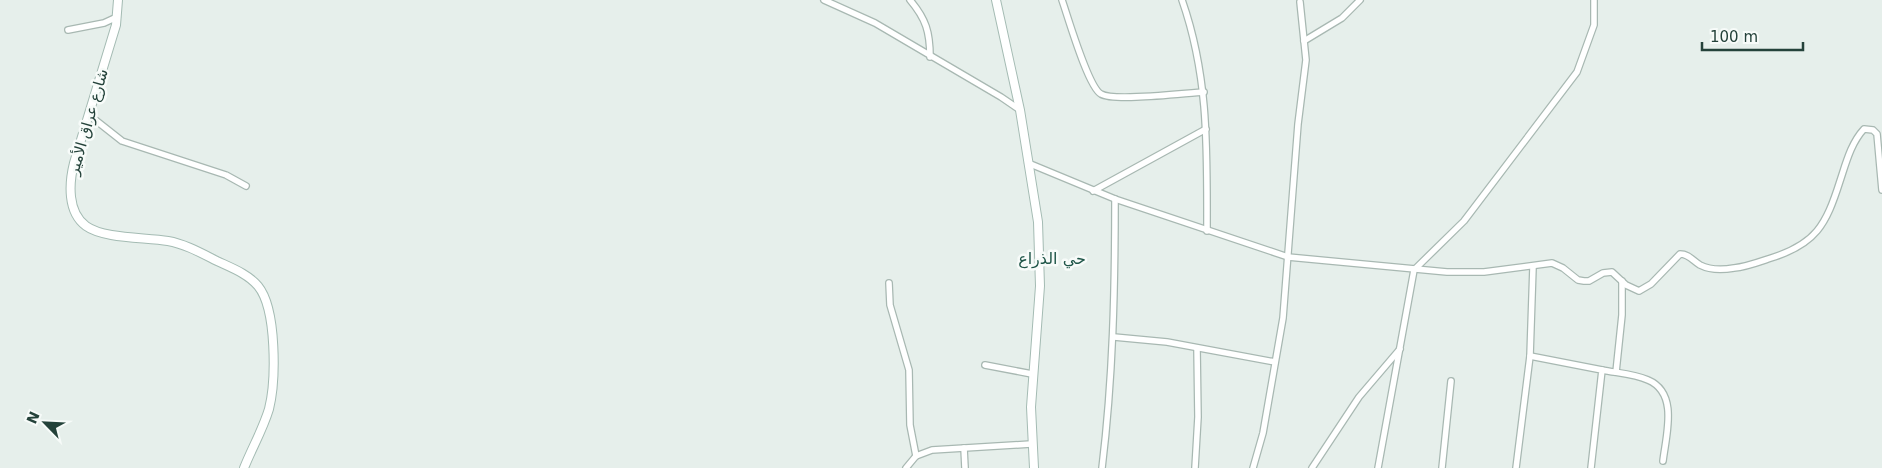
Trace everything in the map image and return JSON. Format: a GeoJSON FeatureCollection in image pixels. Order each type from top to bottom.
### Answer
{"type":"FeatureCollection","features":[{"type":"Feature","properties":{"kind":"main road","name":"شارع عراق الأمير"},"geometry":{"type":"LineString","coordinates":[[118,0],[118,17],[74,163],[71,200],[81,221],[86,226],[102,233],[169,241],[187,247],[244,274],[263,293],[270,320],[272,387],[269,408],[244,468]]}},
{"type":"Feature","properties":{"kind":"main road"},"geometry":{"type":"LineString","coordinates":[[996,0],[1020,110],[1035,197],[1040,254],[1040,286],[1032,374],[1031,444],[1034,468]]}},
{"type":"Feature","properties":{"kind":"street"},"geometry":{"type":"LineString","coordinates":[[824,0],[867,19],[1020,110]]}},
{"type":"Feature","properties":{"kind":"street"},"geometry":{"type":"LineString","coordinates":[[910,0],[930,34],[930,57]]}},
{"type":"Feature","properties":{"kind":"street"},"geometry":{"type":"LineString","coordinates":[[1062,0],[1090,78],[1100,94],[1106,96],[1139,96],[1204,92]]}},
{"type":"Feature","properties":{"kind":"street"},"geometry":{"type":"LineString","coordinates":[[1182,0],[1192,29],[1204,92],[1207,231]]}},
{"type":"Feature","properties":{"kind":"street"},"geometry":{"type":"LineString","coordinates":[[1304,41],[1342,18],[1360,0]]}},
{"type":"Feature","properties":{"kind":"street"},"geometry":{"type":"LineString","coordinates":[[1378,468],[1414,270],[1454,232],[1469,214],[1577,72],[1594,25],[1594,0]]}},
{"type":"Feature","properties":{"kind":"street"},"geometry":{"type":"LineString","coordinates":[[1253,468],[1263,433],[1283,318],[1298,124],[1306,60],[1300,2]]}},
{"type":"Feature","properties":{"kind":"street"},"geometry":{"type":"LineString","coordinates":[[68,30],[104,23],[118,17]]}},
{"type":"Feature","properties":{"kind":"street"},"geometry":{"type":"LineString","coordinates":[[89,115],[122,141],[226,175],[246,186]]}},
{"type":"Feature","properties":{"kind":"street"},"geometry":{"type":"LineString","coordinates":[[1028,163],[1115,199],[1288,257],[1414,270],[1484,272],[1533,267],[1542,263],[1556,264],[1573,278],[1584,281],[1589,281],[1603,273],[1612,272],[1634,290],[1644,289],[1680,254],[1689,256],[1709,268],[1720,269],[1760,262],[1790,253],[1804,245],[1824,223],[1832,208],[1846,164],[1859,134],[1864,129],[1869,128],[1876,134],[1882,190]]}},
{"type":"Feature","properties":{"kind":"street"},"geometry":{"type":"LineString","coordinates":[[1093,191],[1206,130]]}},
{"type":"Feature","properties":{"kind":"street"},"geometry":{"type":"LineString","coordinates":[[1102,468],[1111,392],[1114,336],[1115,199]]}},
{"type":"Feature","properties":{"kind":"street"},"geometry":{"type":"LineString","coordinates":[[1516,468],[1530,356],[1533,267]]}},
{"type":"Feature","properties":{"kind":"street"},"geometry":{"type":"LineString","coordinates":[[1616,372],[1621,328],[1622,281]]}},
{"type":"Feature","properties":{"kind":"street"},"geometry":{"type":"LineString","coordinates":[[889,283],[890,305],[909,370],[910,425],[916,456]]}},
{"type":"Feature","properties":{"kind":"street"},"geometry":{"type":"LineString","coordinates":[[1114,336],[1167,342],[1275,362]]}},
{"type":"Feature","properties":{"kind":"street"},"geometry":{"type":"LineString","coordinates":[[1194,468],[1198,417],[1197,348]]}},
{"type":"Feature","properties":{"kind":"street"},"geometry":{"type":"LineString","coordinates":[[1312,468],[1359,397],[1400,349]]}},
{"type":"Feature","properties":{"kind":"street"},"geometry":{"type":"LineString","coordinates":[[1530,356],[1647,379],[1663,391],[1669,411],[1663,460]]}},
{"type":"Feature","properties":{"kind":"street"},"geometry":{"type":"LineString","coordinates":[[985,365],[1032,374]]}},
{"type":"Feature","properties":{"kind":"street"},"geometry":{"type":"LineString","coordinates":[[1591,468],[1602,370]]}},
{"type":"Feature","properties":{"kind":"street"},"geometry":{"type":"LineString","coordinates":[[1442,468],[1451,380]]}},
{"type":"Feature","properties":{"kind":"street"},"geometry":{"type":"LineString","coordinates":[[906,468],[916,456],[932,450],[1031,444]]}},
{"type":"Feature","properties":{"kind":"street"},"geometry":{"type":"LineString","coordinates":[[964,448],[965,468]]}},
{"type":"Feature","properties":{"kind":"district","name":"حي الذراع"},"geometry":{"type":"Point","coordinates":[1052,258]}}]}
